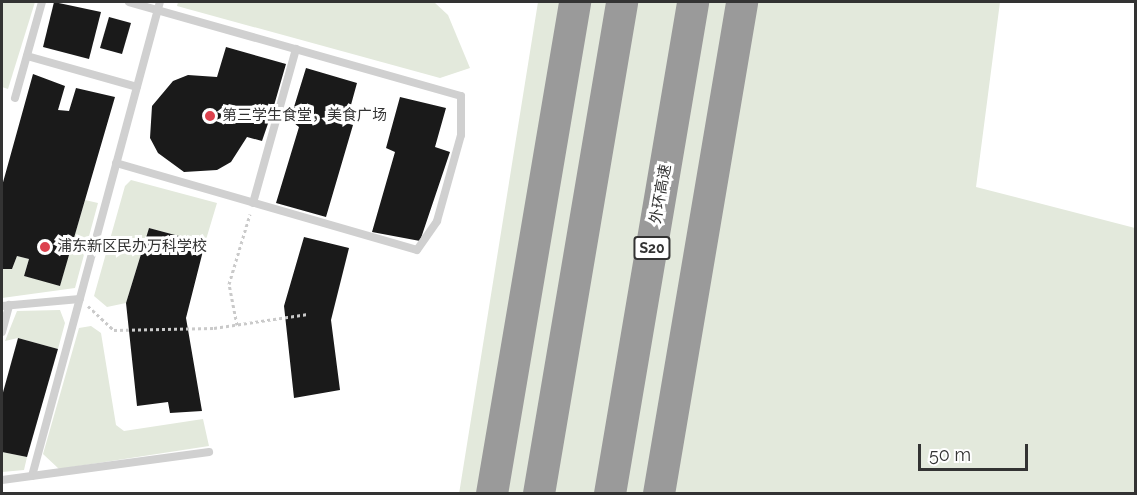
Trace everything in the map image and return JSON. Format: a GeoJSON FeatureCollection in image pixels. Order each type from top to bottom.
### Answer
{"type":"FeatureCollection","features":[{"type":"Feature","properties":{"kind":"highway"},"geometry":{"type":"LineString","coordinates":[[492,494],[575,2]]}},
{"type":"Feature","properties":{"kind":"highway"},"geometry":{"type":"LineString","coordinates":[[539,494],[622,2]]}},
{"type":"Feature","properties":{"kind":"highway","name":"外环高速"},"geometry":{"type":"LineString","coordinates":[[610,494],[693,2]]}},
{"type":"Feature","properties":{"kind":"highway"},"geometry":{"type":"LineString","coordinates":[[659,494],[742,2]]}},
{"type":"Feature","properties":{"kind":"lane"},"geometry":{"type":"LineString","coordinates":[[15,98],[42,2]]}},
{"type":"Feature","properties":{"kind":"lane"},"geometry":{"type":"LineString","coordinates":[[116,163],[417,250],[437,222],[453,172],[461,135],[461,96],[296,49],[159,6],[129,2]]}},
{"type":"Feature","properties":{"kind":"lane"},"geometry":{"type":"LineString","coordinates":[[32,476],[159,6]]}},
{"type":"Feature","properties":{"kind":"lane"},"geometry":{"type":"LineString","coordinates":[[254,203],[296,49]]}},
{"type":"Feature","properties":{"kind":"lane"},"geometry":{"type":"LineString","coordinates":[[27,57],[137,87]]}},
{"type":"Feature","properties":{"kind":"lane"},"geometry":{"type":"LineString","coordinates":[[2,332],[5,305],[80,299]]}},
{"type":"Feature","properties":{"kind":"lane"},"geometry":{"type":"LineString","coordinates":[[2,480],[209,452]]}},
{"type":"Feature","properties":{"kind":"path"},"geometry":{"type":"LineString","coordinates":[[237,325],[229,284],[254,203]]}},
{"type":"Feature","properties":{"kind":"path"},"geometry":{"type":"LineString","coordinates":[[80,299],[114,330],[237,325],[308,314]]}},
{"type":"Feature","properties":{"kind":"shaded area"},"geometry":{"type":"Polygon","coordinates":[[[2,2],[35,2],[8,89],[2,87],[2,2]]]}},
{"type":"Feature","properties":{"kind":"shaded area"},"geometry":{"type":"Polygon","coordinates":[[[178,2],[434,2],[448,15],[470,68],[440,78],[177,6],[178,2]]]}},
{"type":"Feature","properties":{"kind":"shaded area"},"geometry":{"type":"Polygon","coordinates":[[[538,2],[1000,2],[976,187],[1135,228],[1135,493],[459,494],[538,2]]]}},
{"type":"Feature","properties":{"kind":"shaded area"},"geometry":{"type":"Polygon","coordinates":[[[131,180],[217,203],[205,243],[149,228],[126,303],[107,307],[94,296],[125,186],[131,180]]]}},
{"type":"Feature","properties":{"kind":"shaded area"},"geometry":{"type":"Polygon","coordinates":[[[85,200],[98,203],[75,288],[2,298],[2,269],[12,269],[17,256],[29,259],[24,276],[60,285],[85,200]]]}},
{"type":"Feature","properties":{"kind":"shaded area"},"geometry":{"type":"Polygon","coordinates":[[[60,310],[65,323],[58,349],[18,338],[5,341],[17,311],[60,310]]]}},
{"type":"Feature","properties":{"kind":"shaded area"},"geometry":{"type":"Polygon","coordinates":[[[91,326],[101,333],[116,425],[124,431],[203,419],[209,446],[59,469],[43,454],[79,328],[91,326]]]}},
{"type":"Feature","properties":{"kind":"shaded area"},"geometry":{"type":"Polygon","coordinates":[[[2,452],[27,457],[24,470],[2,472],[2,452]]]}},
{"type":"Feature","properties":{"kind":"building"},"geometry":{"type":"Polygon","coordinates":[[[54,2],[101,12],[89,59],[43,47],[54,2]]]}},
{"type":"Feature","properties":{"kind":"building"},"geometry":{"type":"Polygon","coordinates":[[[109,17],[131,23],[122,54],[100,48],[109,17]]]}},
{"type":"Feature","properties":{"kind":"building","name":"第三学生食堂，美食广场"},"geometry":{"type":"Polygon","coordinates":[[[226,47],[286,64],[273,109],[262,141],[247,137],[231,162],[217,170],[184,172],[158,153],[150,138],[152,106],[173,81],[188,75],[217,77],[226,47]]]}},
{"type":"Feature","properties":{"kind":"building"},"geometry":{"type":"Polygon","coordinates":[[[306,68],[357,83],[346,123],[353,125],[326,217],[276,203],[299,127],[290,120],[306,68]]]}},
{"type":"Feature","properties":{"kind":"building"},"geometry":{"type":"Polygon","coordinates":[[[33,74],[65,86],[58,110],[69,111],[76,88],[115,97],[60,286],[24,276],[29,259],[17,256],[12,269],[2,269],[2,186],[33,74]]]}},
{"type":"Feature","properties":{"kind":"building"},"geometry":{"type":"Polygon","coordinates":[[[400,97],[446,108],[435,147],[450,152],[420,241],[372,232],[395,152],[386,148],[400,97]]]}},
{"type":"Feature","properties":{"kind":"building"},"geometry":{"type":"Polygon","coordinates":[[[149,228],[205,243],[186,318],[202,411],[170,413],[168,402],[137,406],[126,303],[149,228]]]}},
{"type":"Feature","properties":{"kind":"building"},"geometry":{"type":"Polygon","coordinates":[[[304,237],[349,248],[331,320],[340,390],[294,398],[284,306],[304,237]]]}},
{"type":"Feature","properties":{"kind":"building"},"geometry":{"type":"Polygon","coordinates":[[[18,338],[58,349],[27,457],[2,452],[2,396],[18,338]]]}},
{"type":"Feature","properties":{"kind":"place","name":"第三学生食堂，美食广场"},"geometry":{"type":"Point","coordinates":[210,116]}},
{"type":"Feature","properties":{"kind":"place","name":"浦东新区民办万科学校"},"geometry":{"type":"Point","coordinates":[45,247]}}]}
